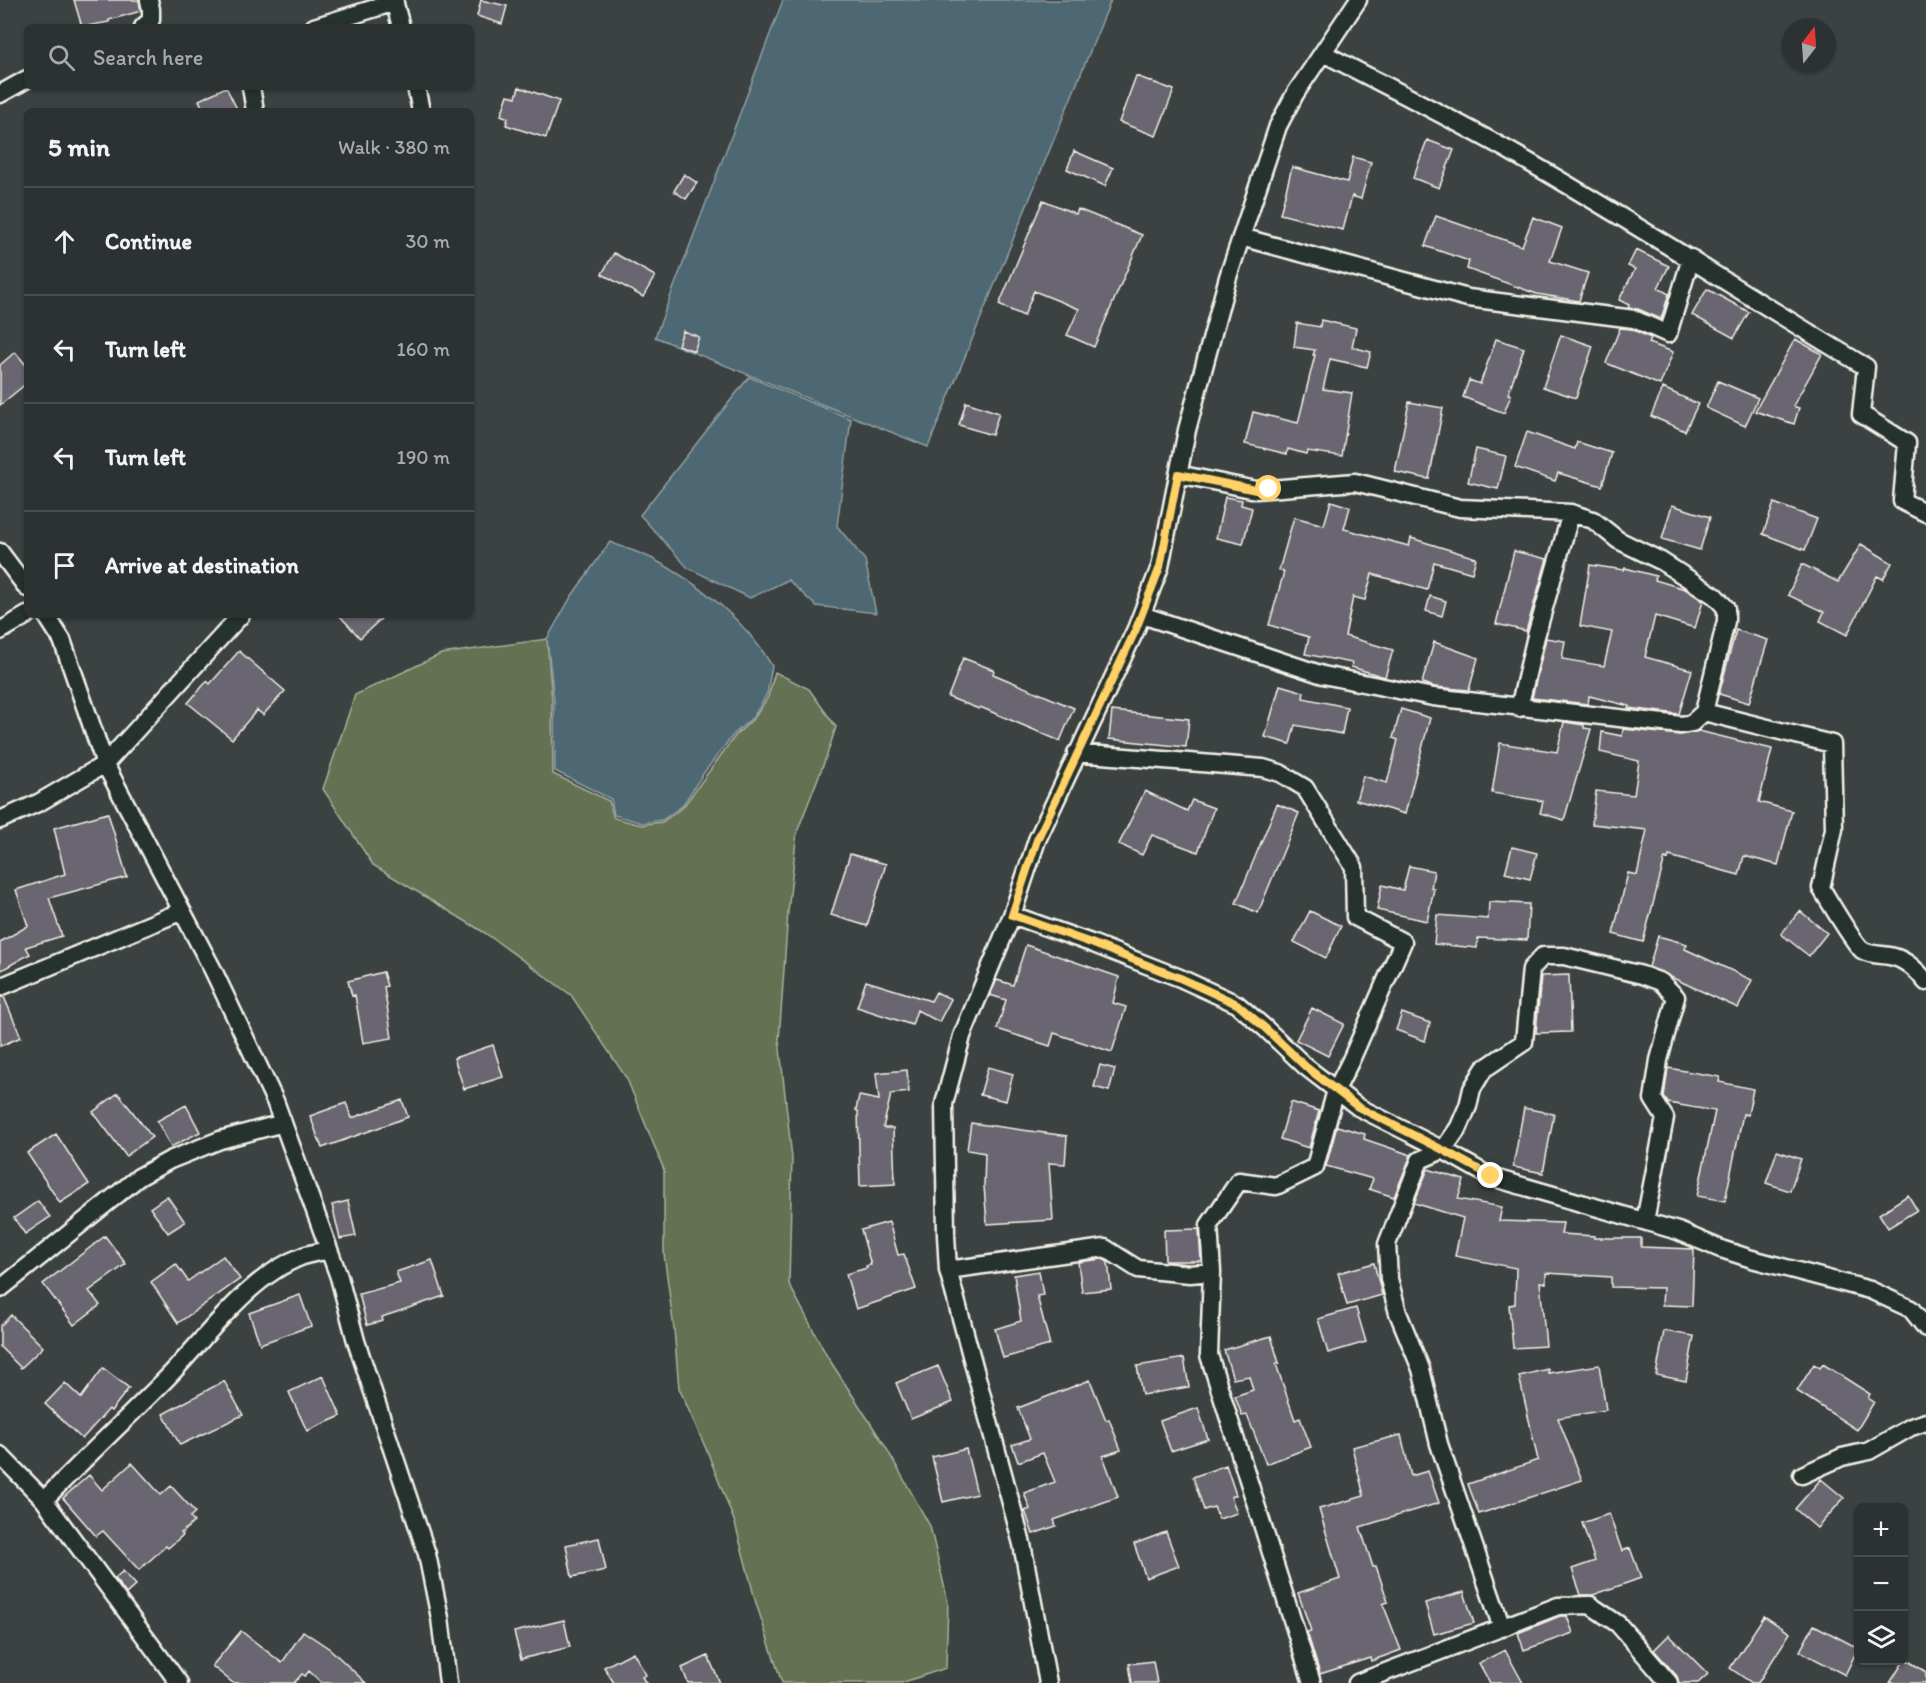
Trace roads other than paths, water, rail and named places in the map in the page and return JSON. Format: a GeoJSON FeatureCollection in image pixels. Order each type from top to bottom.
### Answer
{"type":"FeatureCollection","features":[{"type":"Feature","properties":{"kind":"street"},"geometry":{"type":"LineString","coordinates":[[146,24],[151,20],[149,0]]}},
{"type":"Feature","properties":{"kind":"street"},"geometry":{"type":"LineString","coordinates":[[1048,1683],[1022,1544],[948,1270],[944,1104],[962,1036],[1012,915],[1037,840],[1142,615],[1160,567],[1187,430],[1228,277],[1278,126],[1295,94],[1358,0]]}},
{"type":"Feature","properties":{"kind":"street"},"geometry":{"type":"LineString","coordinates":[[323,24],[394,1],[400,24]]}},
{"type":"Feature","properties":{"kind":"street"},"geometry":{"type":"LineString","coordinates":[[1323,53],[1518,156],[1691,258],[1866,367],[1862,414],[1907,443],[1902,501],[1926,513]]}},
{"type":"Feature","properties":{"kind":"street"},"geometry":{"type":"LineString","coordinates":[[0,94],[24,81]]}},
{"type":"Feature","properties":{"kind":"street"},"geometry":{"type":"LineString","coordinates":[[252,90],[254,108]]}},
{"type":"Feature","properties":{"kind":"street"},"geometry":{"type":"LineString","coordinates":[[417,90],[420,108]]}},
{"type":"Feature","properties":{"kind":"street"},"geometry":{"type":"LineString","coordinates":[[1241,237],[1468,298],[1634,319],[1668,334],[1691,258]]}},
{"type":"Feature","properties":{"kind":"street"},"geometry":{"type":"LineString","coordinates":[[1142,615],[1323,675],[1433,698],[1681,725],[1692,723],[1704,712],[1726,621],[1726,608],[1715,596],[1661,561],[1618,540],[1593,520],[1571,513],[1460,508],[1355,482],[1256,490],[1178,474]]}},
{"type":"Feature","properties":{"kind":"street"},"geometry":{"type":"LineString","coordinates":[[1518,708],[1571,513]]}},
{"type":"Feature","properties":{"kind":"street"},"geometry":{"type":"LineString","coordinates":[[0,552],[24,584]]}},
{"type":"Feature","properties":{"kind":"street"},"geometry":{"type":"LineString","coordinates":[[0,631],[24,617]]}},
{"type":"Feature","properties":{"kind":"street"},"geometry":{"type":"LineString","coordinates":[[48,618],[62,640],[105,764],[218,980],[275,1101],[329,1250],[356,1341],[427,1554],[441,1628],[448,1683]]}},
{"type":"Feature","properties":{"kind":"street"},"geometry":{"type":"LineString","coordinates":[[0,820],[40,802],[105,764],[237,618]]}},
{"type":"Feature","properties":{"kind":"street"},"geometry":{"type":"LineString","coordinates":[[1704,712],[1832,744],[1834,829],[1821,888],[1862,949],[1875,954],[1893,956],[1903,961],[1926,982]]}},
{"type":"Feature","properties":{"kind":"street"},"geometry":{"type":"LineString","coordinates":[[1076,753],[1263,768],[1280,773],[1305,789],[1354,867],[1355,917],[1403,942],[1336,1090],[1315,1167],[1276,1186],[1239,1181],[1209,1225],[1212,1272],[1209,1355],[1312,1683]]}},
{"type":"Feature","properties":{"kind":"street"},"geometry":{"type":"LineString","coordinates":[[0,987],[182,911]]}},
{"type":"Feature","properties":{"kind":"street"},"geometry":{"type":"LineString","coordinates":[[1012,915],[1180,978],[1237,1004],[1306,1067],[1358,1107],[1491,1176],[1678,1231],[1752,1259],[1870,1290],[1911,1309],[1926,1328]]}},
{"type":"Feature","properties":{"kind":"street"},"geometry":{"type":"LineString","coordinates":[[1502,1628],[1439,1444],[1421,1369],[1398,1313],[1389,1279],[1386,1244],[1420,1160],[1443,1150],[1459,1127],[1472,1089],[1484,1069],[1524,1042],[1531,969],[1543,956],[1564,957],[1661,981],[1676,997],[1659,1060],[1653,1099],[1665,1118],[1645,1221]]}},
{"type":"Feature","properties":{"kind":"street"},"geometry":{"type":"LineString","coordinates":[[0,1289],[139,1177],[170,1160],[220,1140],[283,1123]]}},
{"type":"Feature","properties":{"kind":"street"},"geometry":{"type":"LineString","coordinates":[[948,1270],[1105,1248],[1138,1269],[1190,1274],[1212,1272]]}},
{"type":"Feature","properties":{"kind":"street"},"geometry":{"type":"LineString","coordinates":[[44,1500],[161,1384],[248,1292],[281,1267],[302,1257],[329,1250]]}},
{"type":"Feature","properties":{"kind":"street"},"geometry":{"type":"LineString","coordinates":[[1802,1475],[1842,1457],[1869,1450],[1911,1427],[1926,1422]]}},
{"type":"Feature","properties":{"kind":"street"},"geometry":{"type":"LineString","coordinates":[[0,1455],[44,1500],[179,1683]]}},
{"type":"Feature","properties":{"kind":"street"},"geometry":{"type":"LineString","coordinates":[[1357,1683],[1558,1605],[1590,1605],[1618,1624],[1670,1683]]}},
{"type":"Feature","properties":{"kind":"street"},"geometry":{"type":"LineString","coordinates":[[1397,1669],[1407,1683]]}},
{"type":"Feature","properties":{"kind":"water"},"geometry":{"type":"Polygon","coordinates":[[[783,0],[1111,0],[928,447],[655,337],[783,0]]]}},
{"type":"Feature","properties":{"kind":"water"},"geometry":{"type":"Polygon","coordinates":[[[749,377],[851,419],[837,526],[865,560],[876,613],[816,606],[788,580],[750,598],[688,568],[640,515],[749,377]]]}},
{"type":"Feature","properties":{"kind":"water"},"geometry":{"type":"Polygon","coordinates":[[[610,542],[653,559],[704,592],[749,634],[772,666],[767,694],[754,716],[733,735],[682,806],[662,820],[642,823],[614,815],[611,799],[555,771],[554,700],[547,639],[571,597],[610,542]]]}}]}
